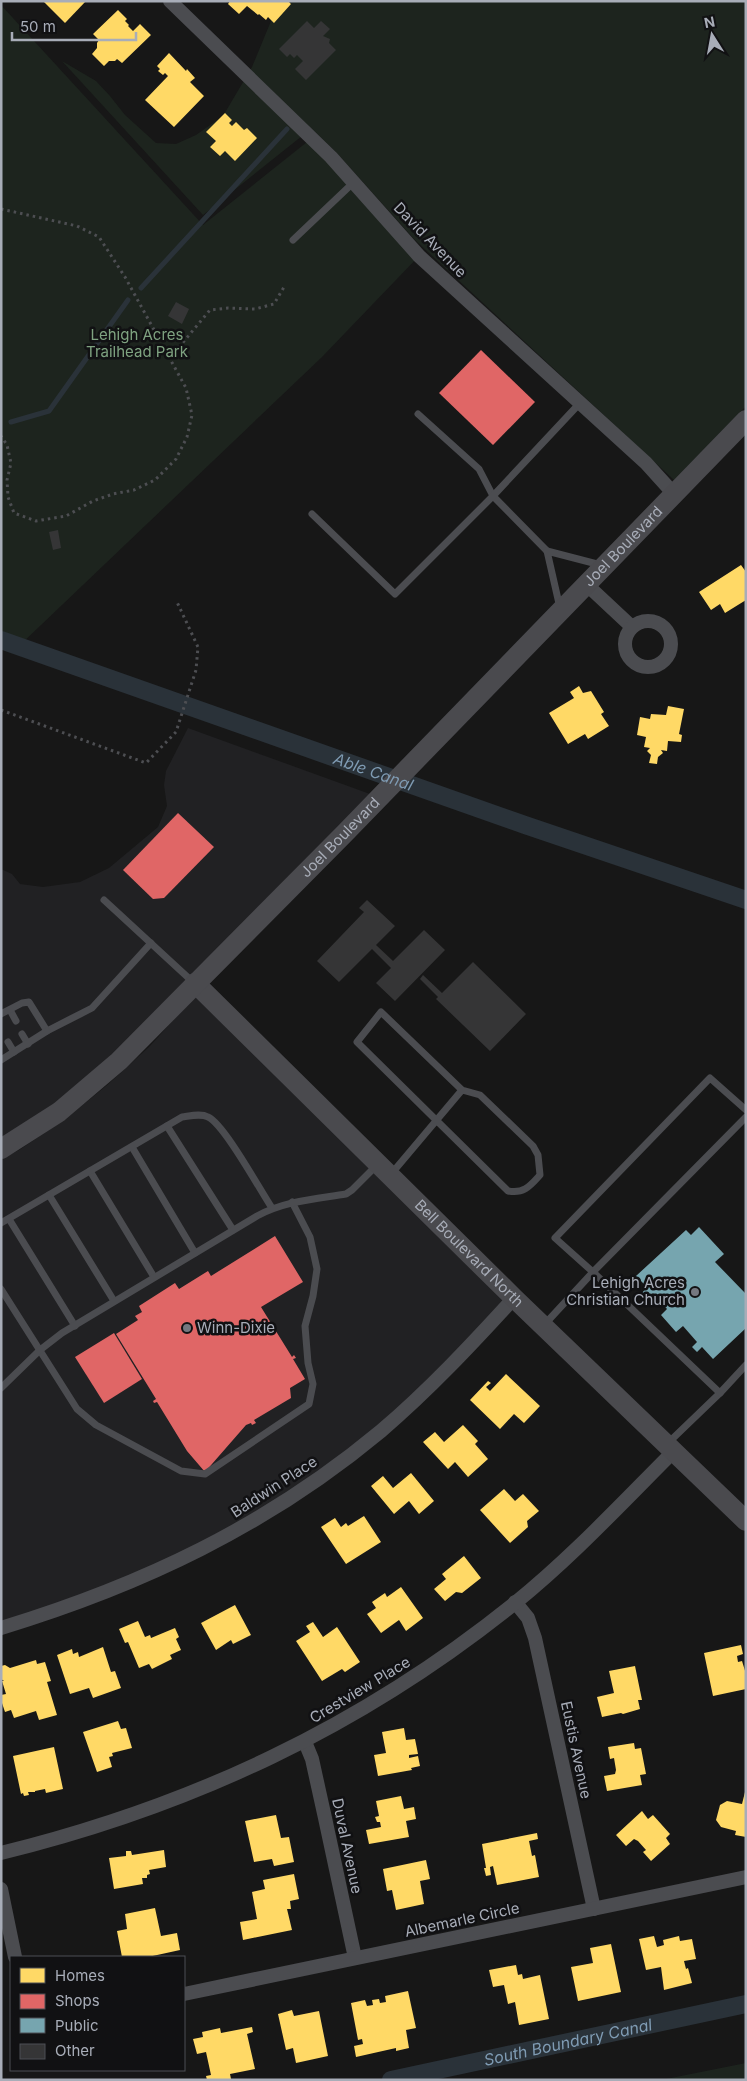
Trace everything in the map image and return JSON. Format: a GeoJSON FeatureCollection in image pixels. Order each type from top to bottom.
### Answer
{"type":"FeatureCollection","features":[{"type":"Feature","properties":{"kind":"main road","name":"Joel Boulevard"},"geometry":{"type":"LineString","coordinates":[[1,1149],[59,1112],[100,1079],[374,804],[746,420]]}},
{"type":"Feature","properties":{"kind":"main road","name":"Bell Boulevard North"},"geometry":{"type":"LineString","coordinates":[[195,983],[514,1298],[746,1521]]}},
{"type":"Feature","properties":{"kind":"street","name":"David Avenue"},"geometry":{"type":"LineString","coordinates":[[170,1],[331,157],[419,256],[646,463],[674,494]]}},
{"type":"Feature","properties":{"kind":"street"},"geometry":{"type":"LineString","coordinates":[[586,584],[632,627]]}},
{"type":"Feature","properties":{"kind":"street","name":"Baldwin Place"},"geometry":{"type":"LineString","coordinates":[[1,1628],[50,1613],[166,1568],[227,1536],[284,1502],[336,1466],[388,1424],[464,1353],[514,1298]]}},
{"type":"Feature","properties":{"kind":"street","name":"Crestview Place"},"geometry":{"type":"LineString","coordinates":[[1,1853],[85,1830],[196,1792],[305,1742],[400,1686],[441,1660],[515,1602],[563,1560],[670,1448]]}},
{"type":"Feature","properties":{"kind":"street","name":"Eustis Avenue"},"geometry":{"type":"LineString","coordinates":[[515,1602],[528,1618],[535,1638],[594,1909]]}},
{"type":"Feature","properties":{"kind":"street","name":"Duval Avenue"},"geometry":{"type":"LineString","coordinates":[[305,1742],[312,1759],[355,1958]]}},
{"type":"Feature","properties":{"kind":"street","name":"Albemarle Circle"},"geometry":{"type":"LineString","coordinates":[[185,1994],[746,1877]]}},
{"type":"Feature","properties":{"kind":"street"},"geometry":{"type":"LineString","coordinates":[[1,1889],[14,1956]]}},
{"type":"Feature","properties":{"kind":"lane"},"geometry":{"type":"LineString","coordinates":[[293,240],[354,182]]}},
{"type":"Feature","properties":{"kind":"lane"},"geometry":{"type":"LineString","coordinates":[[312,514],[395,594],[493,496],[580,403]]}},
{"type":"Feature","properties":{"kind":"lane"},"geometry":{"type":"LineString","coordinates":[[418,414],[479,469],[493,496],[546,551],[561,610]]}},
{"type":"Feature","properties":{"kind":"lane"},"geometry":{"type":"LineString","coordinates":[[546,551],[604,566]]}},
{"type":"Feature","properties":{"kind":"lane"},"geometry":{"type":"LineString","coordinates":[[104,900],[195,983]]}},
{"type":"Feature","properties":{"kind":"lane"},"geometry":{"type":"LineString","coordinates":[[1,1060],[47,1031],[92,1008],[152,943]]}},
{"type":"Feature","properties":{"kind":"lane"},"geometry":{"type":"LineString","coordinates":[[1,1014],[28,1002],[47,1031]]}},
{"type":"Feature","properties":{"kind":"lane"},"geometry":{"type":"LineString","coordinates":[[10,1010],[16,1022]]}},
{"type":"Feature","properties":{"kind":"lane"},"geometry":{"type":"LineString","coordinates":[[381,1012],[462,1090],[480,1095],[533,1146],[538,1155],[540,1175],[529,1188],[518,1193],[508,1191],[357,1042],[381,1012]]}},
{"type":"Feature","properties":{"kind":"lane"},"geometry":{"type":"LineString","coordinates":[[22,1034],[28,1044]]}},
{"type":"Feature","properties":{"kind":"lane"},"geometry":{"type":"LineString","coordinates":[[8,1042],[14,1052]]}},
{"type":"Feature","properties":{"kind":"lane"},"geometry":{"type":"LineString","coordinates":[[720,1393],[594,1272],[555,1238],[710,1078],[746,1110]]}},
{"type":"Feature","properties":{"kind":"lane"},"geometry":{"type":"LineString","coordinates":[[1,1388],[40,1350],[75,1326],[233,1230],[272,1208],[292,1202],[346,1194],[384,1170],[437,1120],[462,1090]]}},
{"type":"Feature","properties":{"kind":"lane"},"geometry":{"type":"LineString","coordinates":[[1,1223],[182,1117],[194,1115],[208,1116],[221,1126],[272,1208]]}},
{"type":"Feature","properties":{"kind":"lane"},"geometry":{"type":"LineString","coordinates":[[543,1326],[746,1117]]}},
{"type":"Feature","properties":{"kind":"lane"},"geometry":{"type":"LineString","coordinates":[[167,1126],[233,1230]]}},
{"type":"Feature","properties":{"kind":"lane"},"geometry":{"type":"LineString","coordinates":[[132,1146],[195,1253]]}},
{"type":"Feature","properties":{"kind":"lane"},"geometry":{"type":"LineString","coordinates":[[90,1171],[154,1277]]}},
{"type":"Feature","properties":{"kind":"lane"},"geometry":{"type":"LineString","coordinates":[[49,1195],[114,1301]]}},
{"type":"Feature","properties":{"kind":"lane"},"geometry":{"type":"LineString","coordinates":[[1,1289],[77,1409],[96,1425],[181,1470],[205,1474],[309,1404],[313,1384],[308,1363],[305,1326],[313,1296],[317,1269],[310,1237],[292,1202]]}},
{"type":"Feature","properties":{"kind":"lane"},"geometry":{"type":"LineString","coordinates":[[9,1219],[75,1326]]}},
{"type":"Feature","properties":{"kind":"lane"},"geometry":{"type":"LineString","coordinates":[[670,1448],[746,1365]]}},
{"type":"Feature","properties":{"kind":"path"},"geometry":{"type":"LineString","coordinates":[[1,209],[78,226],[99,237],[125,277],[186,388],[192,416],[187,438],[176,459],[155,480],[134,490],[113,494],[93,501],[66,516],[36,520],[14,513],[8,498],[7,480],[11,463],[7,444],[1,436]]}},
{"type":"Feature","properties":{"kind":"path"},"geometry":{"type":"LineString","coordinates":[[168,355],[180,346],[210,310],[228,308],[255,309],[274,304],[284,287]]}},
{"type":"Feature","properties":{"kind":"path"},"geometry":{"type":"LineString","coordinates":[[1,710],[146,763],[176,732],[196,670],[198,648],[177,602]]}},
{"type":"Feature","properties":{"kind":"shaded area"},"geometry":{"type":"Polygon","coordinates":[[[188,728],[370,794],[113,1054],[54,1104],[1,1138],[1,869],[12,874],[20,884],[43,887],[80,882],[109,868],[158,827],[167,806],[164,785],[166,771],[188,728]]]}},
{"type":"Feature","properties":{"kind":"shaded area"},"geometry":{"type":"Polygon","coordinates":[[[195,996],[513,1308],[348,1463],[263,1522],[175,1569],[1,1632],[1,1159],[19,1150],[64,1120],[106,1086],[150,1046],[195,996]]]}},
{"type":"Feature","properties":{"kind":"green space"},"geometry":{"type":"Polygon","coordinates":[[[283,1],[746,1],[746,406],[674,480],[414,239],[336,152],[314,131],[307,132],[203,215],[62,61],[96,81],[125,115],[156,143],[176,144],[196,135],[223,116],[252,67],[271,21],[283,1]]]}},
{"type":"Feature","properties":{"kind":"green space","name":"Lehigh Acres Trailhead Park"},"geometry":{"type":"Polygon","coordinates":[[[1,5],[203,225],[312,138],[419,256],[322,357],[19,646],[1,640],[1,5]]]}},
{"type":"Feature","properties":{"kind":"green space"},"geometry":{"type":"Polygon","coordinates":[[[746,2063],[746,2080],[661,2080],[746,2063]]]}},
{"type":"Feature","properties":{"kind":"building: Homes"},"geometry":{"type":"Polygon","coordinates":[[[43,1],[86,1],[65,23],[43,1]]]}},
{"type":"Feature","properties":{"kind":"building: Homes"},"geometry":{"type":"Polygon","coordinates":[[[230,1],[288,1],[291,4],[274,23],[268,17],[266,20],[247,6],[239,14],[228,4],[230,1]]]}},
{"type":"Feature","properties":{"kind":"building: Homes"},"geometry":{"type":"Polygon","coordinates":[[[118,10],[127,19],[125,21],[133,31],[140,24],[151,35],[122,63],[117,59],[109,61],[104,66],[92,54],[97,48],[99,40],[93,34],[118,10]]]}},
{"type":"Feature","properties":{"kind":"building: Homes"},"geometry":{"type":"Polygon","coordinates":[[[169,53],[195,78],[190,82],[204,96],[174,127],[145,100],[168,76],[158,71],[160,69],[157,66],[169,53]]]}},
{"type":"Feature","properties":{"kind":"building: Homes"},"geometry":{"type":"Polygon","coordinates":[[[225,113],[232,120],[229,123],[232,126],[236,122],[244,130],[247,128],[257,138],[235,161],[225,151],[220,156],[210,147],[216,141],[206,132],[225,113]]]}},
{"type":"Feature","properties":{"kind":"building: Homes"},"geometry":{"type":"Polygon","coordinates":[[[741,565],[746,572],[746,600],[725,613],[720,604],[711,610],[699,592],[741,565]]]}},
{"type":"Feature","properties":{"kind":"building: Homes"},"geometry":{"type":"Polygon","coordinates":[[[579,686],[583,693],[591,691],[604,712],[601,714],[609,726],[588,739],[585,734],[568,744],[549,713],[574,698],[570,692],[579,686]]]}},
{"type":"Feature","properties":{"kind":"building: Homes"},"geometry":{"type":"Polygon","coordinates":[[[668,706],[684,709],[679,734],[682,735],[681,742],[668,741],[667,751],[661,750],[663,753],[658,757],[657,764],[649,763],[651,755],[647,751],[650,748],[644,747],[646,737],[637,735],[640,717],[650,719],[651,714],[666,715],[668,706]]]}},
{"type":"Feature","properties":{"kind":"building: Homes"},"geometry":{"type":"Polygon","coordinates":[[[506,1374],[540,1406],[524,1423],[514,1414],[500,1429],[470,1400],[488,1381],[491,1383],[486,1387],[490,1391],[506,1374]]]}},
{"type":"Feature","properties":{"kind":"building: Homes"},"geometry":{"type":"Polygon","coordinates":[[[463,1425],[478,1441],[475,1444],[488,1459],[468,1477],[455,1462],[448,1469],[423,1442],[435,1432],[444,1442],[463,1425]]]}},
{"type":"Feature","properties":{"kind":"building: Homes"},"geometry":{"type":"Polygon","coordinates":[[[411,1473],[434,1501],[419,1514],[409,1501],[394,1514],[371,1486],[383,1476],[393,1488],[411,1473]]]}},
{"type":"Feature","properties":{"kind":"building: Homes"},"geometry":{"type":"Polygon","coordinates":[[[504,1489],[515,1501],[523,1494],[539,1511],[527,1521],[528,1527],[510,1543],[480,1510],[504,1489]]]}},
{"type":"Feature","properties":{"kind":"building: Homes"},"geometry":{"type":"Polygon","coordinates":[[[364,1516],[381,1542],[346,1564],[321,1527],[335,1518],[341,1527],[346,1523],[348,1526],[364,1516]]]}},
{"type":"Feature","properties":{"kind":"building: Homes"},"geometry":{"type":"Polygon","coordinates":[[[464,1556],[481,1578],[462,1593],[456,1592],[445,1601],[434,1589],[446,1579],[442,1574],[464,1556]]]}},
{"type":"Feature","properties":{"kind":"building: Homes"},"geometry":{"type":"Polygon","coordinates":[[[401,1587],[423,1618],[406,1631],[399,1620],[381,1633],[367,1614],[376,1608],[372,1602],[385,1593],[387,1597],[401,1587]]]}},
{"type":"Feature","properties":{"kind":"building: Homes"},"geometry":{"type":"Polygon","coordinates":[[[235,1605],[251,1635],[233,1644],[231,1640],[216,1650],[201,1623],[235,1605]]]}},
{"type":"Feature","properties":{"kind":"building: Homes"},"geometry":{"type":"Polygon","coordinates":[[[138,1621],[145,1637],[150,1635],[151,1638],[175,1628],[179,1637],[176,1639],[181,1650],[170,1655],[172,1659],[152,1669],[149,1664],[139,1668],[128,1642],[125,1643],[119,1629],[138,1621]]]}},
{"type":"Feature","properties":{"kind":"building: Homes"},"geometry":{"type":"Polygon","coordinates":[[[313,1622],[323,1637],[337,1627],[360,1662],[345,1672],[342,1669],[322,1681],[296,1641],[310,1632],[306,1626],[313,1622]]]}},
{"type":"Feature","properties":{"kind":"building: Homes"},"geometry":{"type":"Polygon","coordinates":[[[741,1645],[743,1654],[737,1656],[738,1662],[742,1661],[746,1674],[746,1689],[713,1696],[704,1653],[741,1645]]]}},
{"type":"Feature","properties":{"kind":"building: Homes"},"geometry":{"type":"Polygon","coordinates":[[[103,1647],[111,1672],[115,1671],[121,1688],[93,1698],[89,1688],[70,1694],[57,1655],[72,1649],[73,1654],[78,1652],[79,1657],[103,1647]]]}},
{"type":"Feature","properties":{"kind":"building: Homes"},"geometry":{"type":"Polygon","coordinates":[[[36,1660],[37,1664],[45,1662],[51,1681],[47,1682],[57,1715],[39,1720],[36,1711],[14,1718],[11,1710],[5,1712],[1,1700],[1,1695],[6,1694],[2,1681],[4,1681],[1,1679],[1,1666],[5,1665],[10,1668],[36,1660]]]}},
{"type":"Feature","properties":{"kind":"building: Homes"},"geometry":{"type":"Polygon","coordinates":[[[635,1666],[642,1700],[638,1700],[640,1709],[602,1717],[597,1697],[614,1693],[609,1671],[635,1666]]]}},
{"type":"Feature","properties":{"kind":"building: Homes"},"geometry":{"type":"Polygon","coordinates":[[[118,1721],[121,1729],[126,1728],[132,1748],[112,1753],[113,1756],[109,1757],[112,1767],[97,1772],[83,1732],[118,1721]]]}},
{"type":"Feature","properties":{"kind":"building: Homes"},"geometry":{"type":"Polygon","coordinates":[[[404,1728],[406,1740],[415,1739],[418,1754],[409,1755],[409,1758],[418,1756],[420,1766],[411,1768],[412,1770],[378,1776],[374,1755],[386,1753],[382,1732],[404,1728]]]}},
{"type":"Feature","properties":{"kind":"building: Homes"},"geometry":{"type":"Polygon","coordinates":[[[634,1743],[635,1749],[641,1748],[646,1774],[640,1775],[642,1785],[607,1791],[604,1776],[615,1774],[616,1770],[614,1758],[610,1759],[608,1747],[634,1743]]]}},
{"type":"Feature","properties":{"kind":"building: Homes"},"geometry":{"type":"Polygon","coordinates":[[[54,1747],[63,1789],[46,1793],[45,1789],[28,1792],[29,1795],[24,1796],[23,1793],[21,1794],[13,1756],[54,1747]]]}},
{"type":"Feature","properties":{"kind":"building: Homes"},"geometry":{"type":"Polygon","coordinates":[[[745,1792],[746,1837],[735,1835],[736,1831],[721,1827],[716,1820],[720,1805],[727,1801],[742,1804],[745,1792]]]}},
{"type":"Feature","properties":{"kind":"building: Homes"},"geometry":{"type":"Polygon","coordinates":[[[401,1796],[404,1809],[414,1807],[416,1819],[406,1821],[409,1837],[369,1844],[366,1830],[381,1827],[380,1822],[377,1822],[375,1817],[379,1816],[376,1801],[401,1796]]]}},
{"type":"Feature","properties":{"kind":"building: Homes"},"geometry":{"type":"Polygon","coordinates":[[[642,1811],[648,1819],[653,1815],[670,1834],[666,1838],[670,1844],[651,1861],[643,1852],[646,1850],[638,1841],[634,1839],[626,1846],[616,1835],[642,1811]]]}},
{"type":"Feature","properties":{"kind":"building: Homes"},"geometry":{"type":"Polygon","coordinates":[[[276,1815],[281,1838],[289,1837],[294,1862],[274,1866],[272,1859],[254,1862],[245,1821],[276,1815]]]}},
{"type":"Feature","properties":{"kind":"building: Homes"},"geometry":{"type":"Polygon","coordinates":[[[537,1833],[538,1839],[529,1841],[532,1856],[535,1855],[539,1877],[497,1885],[493,1866],[490,1867],[491,1875],[486,1876],[482,1844],[537,1833]]]}},
{"type":"Feature","properties":{"kind":"building: Homes"},"geometry":{"type":"Polygon","coordinates":[[[164,1850],[166,1867],[149,1870],[150,1874],[147,1875],[147,1878],[142,1878],[143,1884],[114,1889],[109,1858],[126,1856],[126,1851],[131,1851],[132,1855],[164,1850]]]}},
{"type":"Feature","properties":{"kind":"building: Homes"},"geometry":{"type":"Polygon","coordinates":[[[426,1860],[430,1879],[420,1881],[424,1904],[396,1910],[392,1890],[387,1891],[383,1869],[426,1860]]]}},
{"type":"Feature","properties":{"kind":"building: Homes"},"geometry":{"type":"Polygon","coordinates":[[[294,1874],[299,1899],[290,1901],[291,1909],[287,1909],[292,1930],[243,1940],[240,1922],[257,1919],[252,1892],[265,1889],[263,1880],[294,1874]]]}},
{"type":"Feature","properties":{"kind":"building: Homes"},"geometry":{"type":"Polygon","coordinates":[[[155,1908],[161,1936],[177,1933],[180,1950],[153,1956],[122,1956],[117,1931],[127,1929],[125,1914],[155,1908]]]}},
{"type":"Feature","properties":{"kind":"building: Homes"},"geometry":{"type":"Polygon","coordinates":[[[654,1936],[657,1947],[664,1945],[663,1940],[679,1936],[680,1941],[692,1939],[696,1959],[684,1961],[692,1983],[664,1990],[661,1967],[646,1970],[639,1939],[654,1936]]]}},
{"type":"Feature","properties":{"kind":"building: Homes"},"geometry":{"type":"Polygon","coordinates":[[[611,1944],[621,1992],[578,2001],[571,1967],[593,1963],[590,1948],[611,1944]]]}},
{"type":"Feature","properties":{"kind":"building: Homes"},"geometry":{"type":"Polygon","coordinates":[[[516,1965],[518,1975],[522,1974],[523,1979],[540,1975],[549,2019],[519,2025],[515,2002],[508,2004],[504,1985],[493,1987],[489,1970],[516,1965]]]}},
{"type":"Feature","properties":{"kind":"building: Homes"},"geometry":{"type":"Polygon","coordinates":[[[408,1991],[416,2028],[406,2030],[409,2048],[396,2051],[396,2048],[356,2057],[354,2046],[363,2044],[362,2039],[358,2040],[351,2003],[365,2000],[367,2006],[373,2005],[372,2000],[379,1999],[380,2003],[386,2002],[385,1996],[408,1991]]]}},
{"type":"Feature","properties":{"kind":"building: Homes"},"geometry":{"type":"Polygon","coordinates":[[[292,2010],[294,2016],[319,2011],[328,2056],[296,2063],[293,2048],[286,2050],[278,2014],[292,2010]]]}},
{"type":"Feature","properties":{"kind":"building: Homes"},"geometry":{"type":"Polygon","coordinates":[[[252,2027],[253,2032],[247,2034],[255,2069],[230,2074],[231,2079],[207,2080],[206,2076],[211,2075],[206,2052],[197,2054],[193,2039],[203,2037],[202,2032],[220,2028],[221,2033],[252,2027]]]}},
{"type":"Feature","properties":{"kind":"building: Shops"},"geometry":{"type":"Polygon","coordinates":[[[481,350],[535,402],[493,445],[439,393],[481,350]]]}},
{"type":"Feature","properties":{"kind":"building: Shops"},"geometry":{"type":"Polygon","coordinates":[[[178,813],[214,847],[164,898],[153,899],[123,870],[178,813]]]}},
{"type":"Feature","properties":{"kind":"building: Shops"},"geometry":{"type":"Polygon","coordinates":[[[275,1236],[303,1282],[261,1307],[292,1357],[294,1355],[296,1358],[293,1359],[305,1379],[290,1388],[291,1398],[254,1420],[256,1423],[246,1425],[205,1472],[187,1451],[157,1402],[154,1403],[153,1401],[156,1399],[116,1334],[138,1320],[135,1316],[142,1312],[139,1306],[175,1283],[179,1289],[208,1271],[211,1276],[275,1236]]]}},
{"type":"Feature","properties":{"kind":"building: Shops"},"geometry":{"type":"Polygon","coordinates":[[[114,1333],[142,1379],[104,1403],[75,1357],[114,1333]]]}},
{"type":"Feature","properties":{"kind":"building: Public"},"geometry":{"type":"Polygon","coordinates":[[[699,1227],[724,1254],[715,1262],[746,1294],[746,1328],[713,1359],[702,1347],[697,1352],[692,1347],[697,1342],[683,1326],[676,1332],[661,1315],[667,1309],[653,1293],[647,1298],[642,1293],[647,1287],[636,1276],[686,1230],[691,1235],[699,1227]]]}},
{"type":"Feature","properties":{"kind":"building: Other"},"geometry":{"type":"Polygon","coordinates":[[[307,21],[314,28],[321,21],[330,29],[323,36],[330,39],[329,43],[336,50],[306,80],[295,69],[303,61],[297,55],[294,58],[290,54],[287,57],[279,49],[307,21]]]}},
{"type":"Feature","properties":{"kind":"building: Other"},"geometry":{"type":"Polygon","coordinates":[[[176,302],[189,309],[182,324],[168,316],[176,302]]]}},
{"type":"Feature","properties":{"kind":"building: Other"},"geometry":{"type":"Polygon","coordinates":[[[58,530],[61,548],[53,550],[49,532],[58,530]]]}},
{"type":"Feature","properties":{"kind":"building: Other"},"geometry":{"type":"Polygon","coordinates":[[[367,900],[395,926],[376,945],[393,961],[424,930],[445,950],[395,1001],[376,983],[391,968],[372,949],[339,982],[317,961],[364,912],[359,908],[367,900]]]}},
{"type":"Feature","properties":{"kind":"building: Other"},"geometry":{"type":"Polygon","coordinates":[[[473,962],[526,1014],[490,1051],[436,999],[438,997],[420,979],[423,975],[442,993],[473,962]]]}},
{"type":"Feature","properties":{"kind":"waterway"},"geometry":{"type":"LineString","coordinates":[[141,288],[287,129]]}},
{"type":"Feature","properties":{"kind":"waterway"},"geometry":{"type":"LineString","coordinates":[[11,422],[49,411],[128,300]]}},
{"type":"Feature","properties":{"kind":"waterway","name":"Able Canal"},"geometry":{"type":"LineString","coordinates":[[1,640],[525,825],[746,900]]}},
{"type":"Feature","properties":{"kind":"waterway","name":"South Boundary Canal"},"geometry":{"type":"LineString","coordinates":[[391,2080],[746,2004]]}},
{"type":"Feature","properties":{"kind":"place","name":"Lehigh Acres Christian Church"},"geometry":{"type":"Point","coordinates":[695,1292]}},
{"type":"Feature","properties":{"kind":"place","name":"Winn-Dixie"},"geometry":{"type":"Point","coordinates":[187,1328]}}]}
